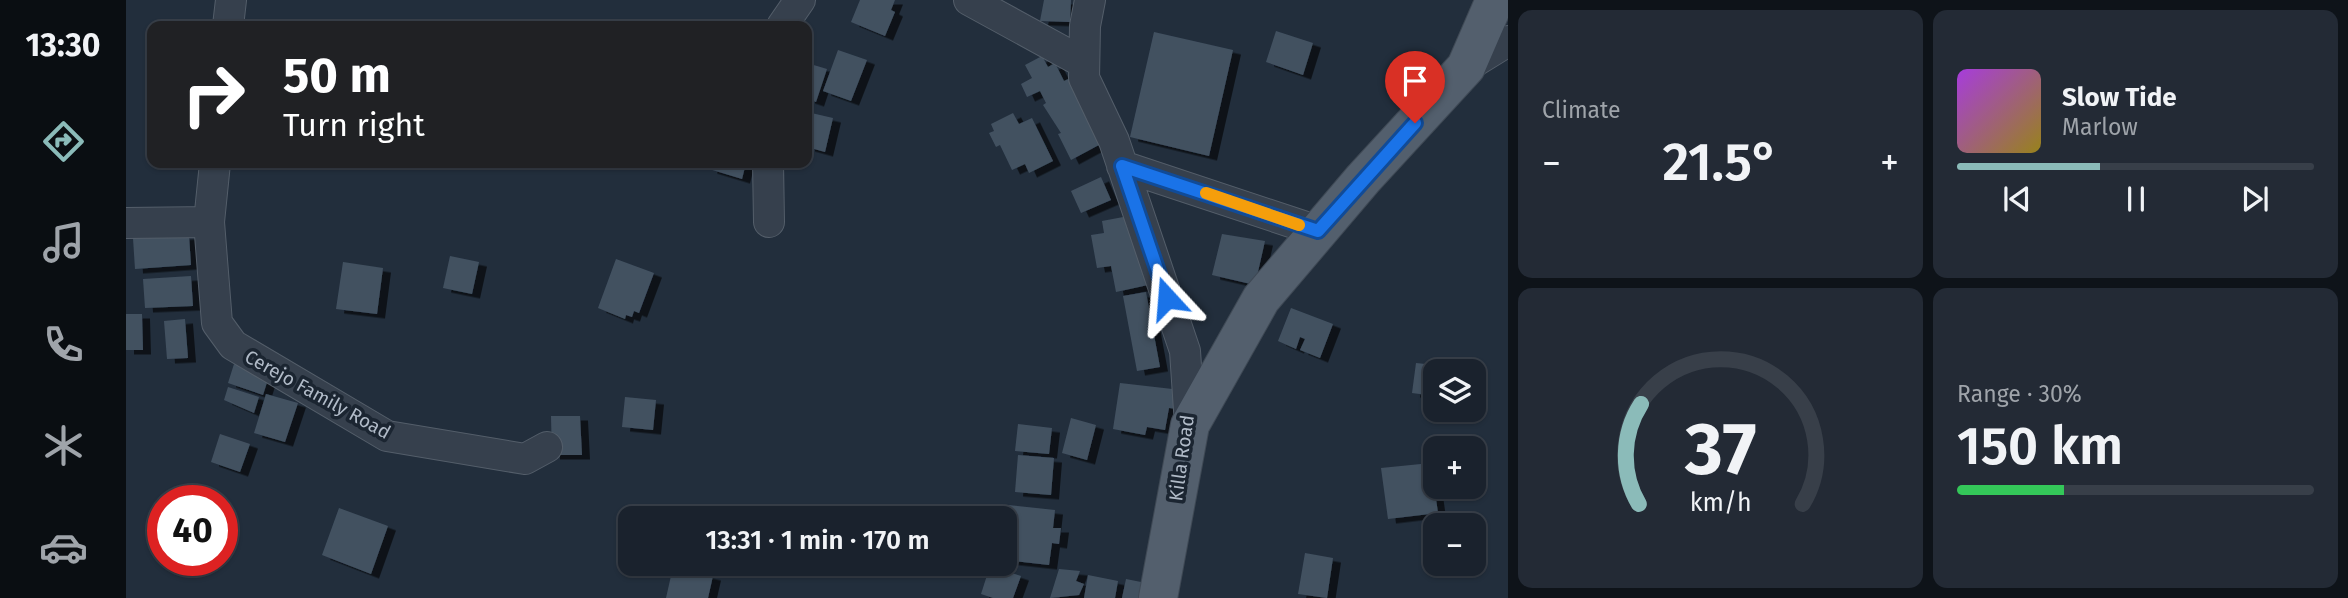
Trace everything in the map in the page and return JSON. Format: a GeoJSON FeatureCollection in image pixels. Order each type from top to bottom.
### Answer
{"type":"FeatureCollection","features":[{"type":"Feature","properties":{"kind":"main road"},"geometry":{"type":"LineString","coordinates":[[1190,425],[1261,299],[1318,231],[1466,67],[1495,0]]}},
{"type":"Feature","properties":{"kind":"main road","name":"Killa Road"},"geometry":{"type":"LineString","coordinates":[[1158,598],[1190,425]]}},
{"type":"Feature","properties":{"kind":"street"},"geometry":{"type":"LineString","coordinates":[[228,21],[230,0]]}},
{"type":"Feature","properties":{"kind":"street"},"geometry":{"type":"LineString","coordinates":[[785,21],[800,0]]}},
{"type":"Feature","properties":{"kind":"street"},"geometry":{"type":"LineString","coordinates":[[969,0],[1084,64]]}},
{"type":"Feature","properties":{"kind":"street","name":"Killa Road"},"geometry":{"type":"LineString","coordinates":[[1090,0],[1085,26],[1084,78],[1122,166],[1185,351],[1190,425]]}},
{"type":"Feature","properties":{"kind":"street"},"geometry":{"type":"LineString","coordinates":[[1466,67],[1508,41]]}},
{"type":"Feature","properties":{"kind":"street"},"geometry":{"type":"LineString","coordinates":[[1122,166],[1318,231]]}},
{"type":"Feature","properties":{"kind":"street","name":"Cerejo Family Road"},"geometry":{"type":"LineString","coordinates":[[214,168],[209,222],[217,323],[233,345],[387,436],[525,459],[547,447]]}},
{"type":"Feature","properties":{"kind":"street"},"geometry":{"type":"LineString","coordinates":[[768,168],[768,222]]}},
{"type":"Feature","properties":{"kind":"street"},"geometry":{"type":"LineString","coordinates":[[126,223],[209,222]]}},
{"type":"Feature","properties":{"kind":"building"},"geometry":{"type":"Polygon","coordinates":[[[860,0],[895,0],[891,10],[895,12],[885,36],[851,22],[860,0]]]}},
{"type":"Feature","properties":{"kind":"building"},"geometry":{"type":"Polygon","coordinates":[[[1044,0],[1071,0],[1070,22],[1040,21],[1044,0]]]}},
{"type":"Feature","properties":{"kind":"building"},"geometry":{"type":"Polygon","coordinates":[[[1276,31],[1313,43],[1303,75],[1266,62],[1276,31]]]}},
{"type":"Feature","properties":{"kind":"building"},"geometry":{"type":"Polygon","coordinates":[[[1154,32],[1233,50],[1209,156],[1130,137],[1154,32]]]}},
{"type":"Feature","properties":{"kind":"building"},"geometry":{"type":"Polygon","coordinates":[[[838,50],[867,60],[851,101],[823,91],[838,50]]]}},
{"type":"Feature","properties":{"kind":"building"},"geometry":{"type":"Polygon","coordinates":[[[1042,56],[1048,67],[1055,63],[1064,81],[1073,77],[1110,139],[1071,160],[1058,134],[1061,133],[1043,105],[1046,103],[1040,91],[1027,97],[1021,84],[1032,78],[1025,65],[1042,56]]]}},
{"type":"Feature","properties":{"kind":"building"},"geometry":{"type":"Polygon","coordinates":[[[812,64],[827,69],[816,102],[812,101],[812,64]]]}},
{"type":"Feature","properties":{"kind":"building"},"geometry":{"type":"Polygon","coordinates":[[[812,113],[833,118],[825,152],[812,148],[812,113]]]}},
{"type":"Feature","properties":{"kind":"building"},"geometry":{"type":"Polygon","coordinates":[[[1013,113],[1019,124],[1032,118],[1053,161],[1029,173],[1025,164],[1012,170],[1000,145],[996,147],[989,133],[994,131],[991,124],[1013,113]]]}},
{"type":"Feature","properties":{"kind":"building"},"geometry":{"type":"Polygon","coordinates":[[[709,168],[745,168],[742,179],[709,168]]]}},
{"type":"Feature","properties":{"kind":"building"},"geometry":{"type":"Polygon","coordinates":[[[1101,177],[1111,200],[1081,213],[1071,191],[1101,177]]]}},
{"type":"Feature","properties":{"kind":"building"},"geometry":{"type":"Polygon","coordinates":[[[1134,215],[1148,285],[1116,292],[1111,266],[1097,268],[1091,235],[1104,233],[1102,221],[1134,215]]]}},
{"type":"Feature","properties":{"kind":"building"},"geometry":{"type":"Polygon","coordinates":[[[1222,234],[1265,241],[1255,285],[1212,275],[1222,234]]]}},
{"type":"Feature","properties":{"kind":"building"},"geometry":{"type":"Polygon","coordinates":[[[189,235],[191,265],[135,269],[133,238],[189,235]]]}},
{"type":"Feature","properties":{"kind":"building"},"geometry":{"type":"Polygon","coordinates":[[[450,256],[479,262],[472,294],[443,288],[450,256]]]}},
{"type":"Feature","properties":{"kind":"building"},"geometry":{"type":"Polygon","coordinates":[[[616,259],[654,273],[639,313],[634,311],[632,317],[626,315],[625,319],[598,308],[616,259]]]}},
{"type":"Feature","properties":{"kind":"building"},"geometry":{"type":"Polygon","coordinates":[[[343,262],[383,268],[377,314],[336,309],[343,262]]]}},
{"type":"Feature","properties":{"kind":"building"},"geometry":{"type":"Polygon","coordinates":[[[191,276],[193,306],[145,308],[143,279],[191,276]]]}},
{"type":"Feature","properties":{"kind":"building"},"geometry":{"type":"Polygon","coordinates":[[[1146,292],[1160,367],[1137,371],[1123,296],[1146,292]]]}},
{"type":"Feature","properties":{"kind":"building"},"geometry":{"type":"Polygon","coordinates":[[[1291,308],[1333,324],[1320,358],[1300,350],[1305,339],[1300,337],[1296,349],[1278,341],[1291,308]]]}},
{"type":"Feature","properties":{"kind":"building"},"geometry":{"type":"Polygon","coordinates":[[[126,314],[142,314],[143,350],[126,350],[126,314]]]}},
{"type":"Feature","properties":{"kind":"building"},"geometry":{"type":"Polygon","coordinates":[[[185,319],[188,358],[167,359],[164,321],[185,319]]]}},
{"type":"Feature","properties":{"kind":"building"},"geometry":{"type":"Polygon","coordinates":[[[1416,363],[1423,364],[1423,394],[1412,393],[1416,363]]]}},
{"type":"Feature","properties":{"kind":"building"},"geometry":{"type":"Polygon","coordinates":[[[234,364],[269,376],[263,395],[228,383],[234,364]]]}},
{"type":"Feature","properties":{"kind":"building"},"geometry":{"type":"Polygon","coordinates":[[[1120,383],[1181,390],[1178,409],[1169,408],[1165,430],[1147,427],[1145,435],[1113,429],[1120,383]]]}},
{"type":"Feature","properties":{"kind":"building"},"geometry":{"type":"Polygon","coordinates":[[[228,387],[259,397],[254,413],[224,400],[228,387]]]}},
{"type":"Feature","properties":{"kind":"building"},"geometry":{"type":"Polygon","coordinates":[[[266,394],[298,403],[285,442],[254,433],[266,394]]]}},
{"type":"Feature","properties":{"kind":"building"},"geometry":{"type":"Polygon","coordinates":[[[625,397],[656,400],[653,430],[622,427],[625,397]]]}},
{"type":"Feature","properties":{"kind":"building"},"geometry":{"type":"Polygon","coordinates":[[[551,416],[580,416],[582,455],[552,455],[551,416]]]}},
{"type":"Feature","properties":{"kind":"building"},"geometry":{"type":"Polygon","coordinates":[[[1071,418],[1096,425],[1087,460],[1062,453],[1071,418]]]}},
{"type":"Feature","properties":{"kind":"building"},"geometry":{"type":"Polygon","coordinates":[[[1018,424],[1052,428],[1049,454],[1015,451],[1018,424]]]}},
{"type":"Feature","properties":{"kind":"building"},"geometry":{"type":"Polygon","coordinates":[[[220,434],[250,444],[240,472],[211,462],[220,434]]]}},
{"type":"Feature","properties":{"kind":"building"},"geometry":{"type":"Polygon","coordinates":[[[1018,455],[1054,458],[1051,495],[1015,492],[1018,455]]]}},
{"type":"Feature","properties":{"kind":"building"},"geometry":{"type":"Polygon","coordinates":[[[1423,464],[1423,499],[1436,499],[1438,513],[1388,519],[1381,468],[1423,464]]]}},
{"type":"Feature","properties":{"kind":"building"},"geometry":{"type":"Polygon","coordinates":[[[1008,505],[1055,510],[1053,528],[1061,528],[1059,544],[1052,543],[1049,565],[1017,561],[1017,506],[1008,505]]]}},
{"type":"Feature","properties":{"kind":"building"},"geometry":{"type":"Polygon","coordinates":[[[339,508],[388,526],[371,574],[322,555],[339,508]]]}},
{"type":"Feature","properties":{"kind":"building"},"geometry":{"type":"Polygon","coordinates":[[[1305,553],[1333,558],[1327,598],[1298,594],[1305,553]]]}},
{"type":"Feature","properties":{"kind":"building"},"geometry":{"type":"Polygon","coordinates":[[[1059,569],[1080,571],[1076,581],[1084,584],[1079,595],[1050,598],[1059,569]]]}},
{"type":"Feature","properties":{"kind":"building"},"geometry":{"type":"Polygon","coordinates":[[[1088,575],[1118,581],[1115,598],[1084,598],[1088,575]]]}},
{"type":"Feature","properties":{"kind":"building"},"geometry":{"type":"Polygon","coordinates":[[[671,576],[713,576],[708,598],[666,598],[671,576]]]}},
{"type":"Feature","properties":{"kind":"building"},"geometry":{"type":"Polygon","coordinates":[[[987,576],[1021,576],[1013,598],[993,598],[981,594],[987,576]]]}},
{"type":"Feature","properties":{"kind":"building"},"geometry":{"type":"Polygon","coordinates":[[[1126,579],[1151,584],[1148,598],[1122,598],[1126,579]]]}},
{"type":"Feature","properties":{"kind":"slow traffic"},"geometry":{"type":"LineString","coordinates":[[1206,193],[1299,225]]}},
{"type":"Feature","properties":{"kind":"route"},"geometry":{"type":"LineString","coordinates":[[1167,298],[1122,166],[1318,231],[1415,123]]}}]}
